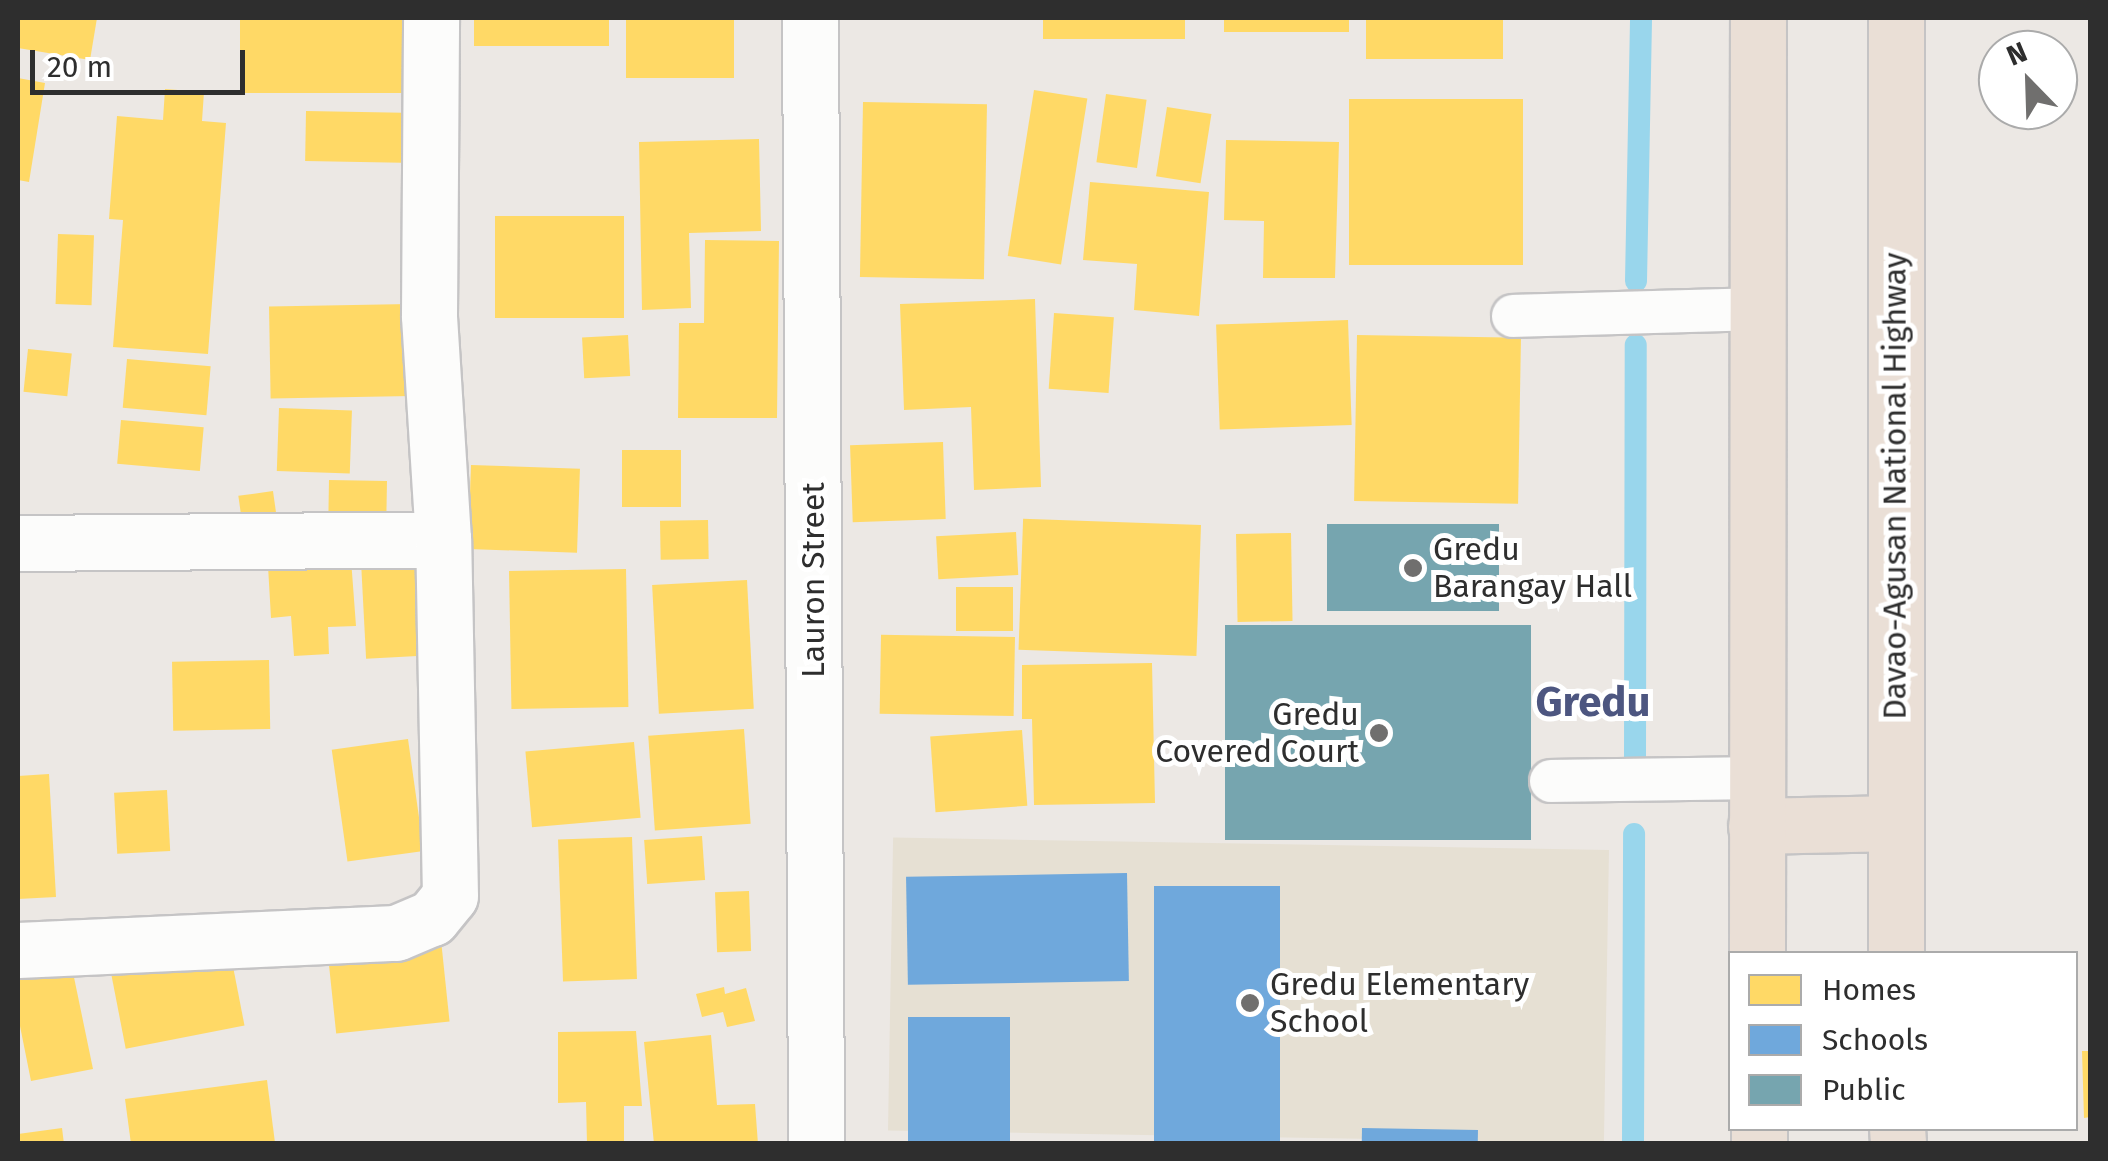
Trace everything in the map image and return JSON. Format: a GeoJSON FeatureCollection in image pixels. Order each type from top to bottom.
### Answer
{"type":"FeatureCollection","features":[{"type":"Feature","properties":{"kind":"highway"},"geometry":{"type":"LineString","coordinates":[[1757,951],[1758,18]]}},
{"type":"Feature","properties":{"kind":"highway","name":"Davao-Agusan National Highway"},"geometry":{"type":"LineString","coordinates":[[1896,18],[1896,951]]}},
{"type":"Feature","properties":{"kind":"highway"},"geometry":{"type":"LineString","coordinates":[[1756,802],[1895,823]]}},
{"type":"Feature","properties":{"kind":"street"},"geometry":{"type":"LineString","coordinates":[[18,950],[396,934],[442,909],[450,896],[443,539],[429,315],[432,18]]}},
{"type":"Feature","properties":{"kind":"street","name":"Lauron Street"},"geometry":{"type":"LineString","coordinates":[[810,18],[816,1144]]}},
{"type":"Feature","properties":{"kind":"street"},"geometry":{"type":"LineString","coordinates":[[18,543],[443,539]]}},
{"type":"Feature","properties":{"kind":"lane"},"geometry":{"type":"LineString","coordinates":[[1513,316],[1758,309]]}},
{"type":"Feature","properties":{"kind":"lane"},"geometry":{"type":"LineString","coordinates":[[1551,781],[1756,802]]}},
{"type":"Feature","properties":{"kind":"shaded area","name":"Gredu Elementary School"},"geometry":{"type":"Polygon","coordinates":[[[893,838],[1609,850],[1604,1143],[888,1130],[893,838]]]}},
{"type":"Feature","properties":{"kind":"building: Homes"},"geometry":{"type":"Polygon","coordinates":[[[18,18],[97,18],[90,60],[18,48],[18,18]]]}},
{"type":"Feature","properties":{"kind":"building: Homes"},"geometry":{"type":"Polygon","coordinates":[[[240,18],[412,18],[412,93],[240,93],[240,18]]]}},
{"type":"Feature","properties":{"kind":"building: Homes"},"geometry":{"type":"Polygon","coordinates":[[[474,18],[609,18],[609,46],[474,46],[474,18]]]}},
{"type":"Feature","properties":{"kind":"building: Homes"},"geometry":{"type":"Polygon","coordinates":[[[626,18],[734,18],[734,78],[626,78],[626,18]]]}},
{"type":"Feature","properties":{"kind":"building: Homes"},"geometry":{"type":"Polygon","coordinates":[[[1043,18],[1185,18],[1185,39],[1043,39],[1043,18]]]}},
{"type":"Feature","properties":{"kind":"building: Homes"},"geometry":{"type":"Polygon","coordinates":[[[1224,18],[1349,18],[1349,32],[1224,32],[1224,18]]]}},
{"type":"Feature","properties":{"kind":"building: Homes"},"geometry":{"type":"Polygon","coordinates":[[[1366,18],[1503,18],[1503,59],[1366,59],[1366,18]]]}},
{"type":"Feature","properties":{"kind":"building: Homes"},"geometry":{"type":"Polygon","coordinates":[[[18,78],[45,83],[29,182],[18,180],[18,78]]]}},
{"type":"Feature","properties":{"kind":"building: Homes"},"geometry":{"type":"Polygon","coordinates":[[[165,89],[204,92],[202,121],[226,123],[208,354],[113,347],[123,220],[109,219],[117,116],[163,120],[165,89]]]}},
{"type":"Feature","properties":{"kind":"building: Homes"},"geometry":{"type":"Polygon","coordinates":[[[1034,90],[1087,98],[1061,264],[1008,256],[1034,90]]]}},
{"type":"Feature","properties":{"kind":"building: Homes"},"geometry":{"type":"Polygon","coordinates":[[[1106,94],[1147,100],[1137,168],[1096,162],[1106,94]]]}},
{"type":"Feature","properties":{"kind":"building: Homes"},"geometry":{"type":"Polygon","coordinates":[[[1349,99],[1523,99],[1523,265],[1349,265],[1349,99]]]}},
{"type":"Feature","properties":{"kind":"building: Homes"},"geometry":{"type":"Polygon","coordinates":[[[863,102],[987,104],[984,279],[860,277],[863,102]]]}},
{"type":"Feature","properties":{"kind":"building: Homes"},"geometry":{"type":"Polygon","coordinates":[[[1167,107],[1211,114],[1200,183],[1156,176],[1167,107]]]}},
{"type":"Feature","properties":{"kind":"building: Homes"},"geometry":{"type":"Polygon","coordinates":[[[306,111],[403,113],[402,163],[305,161],[306,111]]]}},
{"type":"Feature","properties":{"kind":"building: Homes"},"geometry":{"type":"Polygon","coordinates":[[[759,139],[761,231],[689,233],[691,308],[642,310],[639,142],[759,139]]]}},
{"type":"Feature","properties":{"kind":"building: Homes"},"geometry":{"type":"Polygon","coordinates":[[[1226,140],[1339,142],[1335,278],[1263,278],[1264,221],[1224,220],[1226,140]]]}},
{"type":"Feature","properties":{"kind":"building: Homes"},"geometry":{"type":"Polygon","coordinates":[[[1090,182],[1209,192],[1199,316],[1134,310],[1137,264],[1083,260],[1090,182]]]}},
{"type":"Feature","properties":{"kind":"building: Homes"},"geometry":{"type":"Polygon","coordinates":[[[495,216],[624,216],[624,318],[495,318],[495,216]]]}},
{"type":"Feature","properties":{"kind":"building: Homes"},"geometry":{"type":"Polygon","coordinates":[[[58,234],[94,235],[92,305],[56,304],[58,234]]]}},
{"type":"Feature","properties":{"kind":"building: Homes"},"geometry":{"type":"Polygon","coordinates":[[[705,240],[779,241],[777,418],[678,418],[679,323],[704,323],[705,240]]]}},
{"type":"Feature","properties":{"kind":"building: Homes"},"geometry":{"type":"Polygon","coordinates":[[[1035,299],[1041,487],[974,490],[971,407],[904,410],[900,304],[1035,299]]]}},
{"type":"Feature","properties":{"kind":"building: Homes"},"geometry":{"type":"Polygon","coordinates":[[[410,304],[412,396],[271,398],[269,306],[410,304]]]}},
{"type":"Feature","properties":{"kind":"building: Homes"},"geometry":{"type":"Polygon","coordinates":[[[1054,313],[1114,317],[1109,393],[1049,389],[1054,313]]]}},
{"type":"Feature","properties":{"kind":"building: Homes"},"geometry":{"type":"Polygon","coordinates":[[[1348,320],[1352,425],[1220,430],[1216,325],[1348,320]]]}},
{"type":"Feature","properties":{"kind":"building: Homes"},"geometry":{"type":"Polygon","coordinates":[[[628,335],[630,376],[584,378],[582,337],[628,335]]]}},
{"type":"Feature","properties":{"kind":"building: Homes"},"geometry":{"type":"Polygon","coordinates":[[[1357,335],[1521,338],[1518,504],[1354,501],[1357,335]]]}},
{"type":"Feature","properties":{"kind":"building: Homes"},"geometry":{"type":"Polygon","coordinates":[[[28,349],[72,354],[67,396],[24,392],[28,349]]]}},
{"type":"Feature","properties":{"kind":"building: Homes"},"geometry":{"type":"Polygon","coordinates":[[[127,359],[211,366],[206,415],[123,408],[127,359]]]}},
{"type":"Feature","properties":{"kind":"building: Homes"},"geometry":{"type":"Polygon","coordinates":[[[279,408],[352,411],[350,474],[277,471],[279,408]]]}},
{"type":"Feature","properties":{"kind":"building: Homes"},"geometry":{"type":"Polygon","coordinates":[[[121,420],[204,427],[200,471],[117,464],[121,420]]]}},
{"type":"Feature","properties":{"kind":"building: Homes"},"geometry":{"type":"Polygon","coordinates":[[[943,442],[946,519],[853,522],[850,445],[943,442]]]}},
{"type":"Feature","properties":{"kind":"building: Homes"},"geometry":{"type":"Polygon","coordinates":[[[622,450],[681,450],[681,507],[622,507],[622,450]]]}},
{"type":"Feature","properties":{"kind":"building: Homes"},"geometry":{"type":"Polygon","coordinates":[[[471,465],[580,469],[577,553],[468,549],[471,465]]]}},
{"type":"Feature","properties":{"kind":"building: Homes"},"geometry":{"type":"Polygon","coordinates":[[[329,480],[387,481],[386,539],[328,538],[329,480]]]}},
{"type":"Feature","properties":{"kind":"building: Homes"},"geometry":{"type":"Polygon","coordinates":[[[273,491],[277,520],[242,525],[238,496],[273,491]]]}},
{"type":"Feature","properties":{"kind":"building: Homes"},"geometry":{"type":"Polygon","coordinates":[[[1023,519],[1201,525],[1196,656],[1019,650],[1023,519]]]}},
{"type":"Feature","properties":{"kind":"building: Homes"},"geometry":{"type":"Polygon","coordinates":[[[708,520],[709,559],[661,560],[660,521],[708,520]]]}},
{"type":"Feature","properties":{"kind":"building: Homes"},"geometry":{"type":"Polygon","coordinates":[[[1016,532],[1018,575],[938,579],[936,536],[1016,532]]]}},
{"type":"Feature","properties":{"kind":"building: Homes"},"geometry":{"type":"Polygon","coordinates":[[[1291,533],[1293,621],[1238,622],[1236,534],[1291,533]]]}},
{"type":"Feature","properties":{"kind":"building: Homes"},"geometry":{"type":"Polygon","coordinates":[[[351,559],[356,626],[328,627],[329,654],[294,656],[291,616],[271,618],[268,566],[351,559]]]}},
{"type":"Feature","properties":{"kind":"building: Homes"},"geometry":{"type":"Polygon","coordinates":[[[417,560],[422,656],[366,659],[361,563],[417,560]]]}},
{"type":"Feature","properties":{"kind":"building: Homes"},"geometry":{"type":"Polygon","coordinates":[[[626,569],[628,707],[511,709],[509,571],[626,569]]]}},
{"type":"Feature","properties":{"kind":"building: Homes"},"geometry":{"type":"Polygon","coordinates":[[[747,580],[754,709],[659,714],[652,585],[747,580]]]}},
{"type":"Feature","properties":{"kind":"building: Homes"},"geometry":{"type":"Polygon","coordinates":[[[956,587],[1013,587],[1013,631],[956,631],[956,587]]]}},
{"type":"Feature","properties":{"kind":"building: Homes"},"geometry":{"type":"Polygon","coordinates":[[[881,635],[1015,637],[1014,716],[880,714],[881,635]]]}},
{"type":"Feature","properties":{"kind":"building: Homes"},"geometry":{"type":"Polygon","coordinates":[[[269,660],[270,729],[173,731],[172,662],[269,660]]]}},
{"type":"Feature","properties":{"kind":"building: Homes"},"geometry":{"type":"Polygon","coordinates":[[[1152,663],[1155,803],[1034,805],[1032,719],[1022,719],[1022,665],[1152,663]]]}},
{"type":"Feature","properties":{"kind":"building: Homes"},"geometry":{"type":"Polygon","coordinates":[[[744,729],[751,824],[655,830],[648,736],[744,729]]]}},
{"type":"Feature","properties":{"kind":"building: Homes"},"geometry":{"type":"Polygon","coordinates":[[[1022,730],[1027,806],[936,812],[930,736],[1022,730]]]}},
{"type":"Feature","properties":{"kind":"building: Homes"},"geometry":{"type":"Polygon","coordinates":[[[408,739],[424,851],[347,862],[332,750],[408,739]]]}},
{"type":"Feature","properties":{"kind":"building: Homes"},"geometry":{"type":"Polygon","coordinates":[[[634,742],[641,818],[532,827],[525,751],[634,742]]]}},
{"type":"Feature","properties":{"kind":"building: Homes"},"geometry":{"type":"Polygon","coordinates":[[[49,774],[56,897],[18,899],[18,776],[49,774]]]}},
{"type":"Feature","properties":{"kind":"building: Homes"},"geometry":{"type":"Polygon","coordinates":[[[167,790],[170,851],[117,854],[114,793],[167,790]]]}},
{"type":"Feature","properties":{"kind":"building: Homes"},"geometry":{"type":"Polygon","coordinates":[[[702,836],[705,880],[647,884],[644,840],[702,836]]]}},
{"type":"Feature","properties":{"kind":"building: Homes"},"geometry":{"type":"Polygon","coordinates":[[[632,837],[637,979],[563,981],[558,840],[632,837]]]}},
{"type":"Feature","properties":{"kind":"building: Homes"},"geometry":{"type":"Polygon","coordinates":[[[749,891],[751,951],[717,952],[715,892],[749,891]]]}},
{"type":"Feature","properties":{"kind":"building: Homes"},"geometry":{"type":"Polygon","coordinates":[[[441,940],[450,1022],[336,1033],[328,952],[441,940]]]}},
{"type":"Feature","properties":{"kind":"building: Homes"},"geometry":{"type":"Polygon","coordinates":[[[230,951],[245,1026],[126,1049],[111,974],[230,951]]]}},
{"type":"Feature","properties":{"kind":"building: Homes"},"geometry":{"type":"Polygon","coordinates":[[[70,958],[93,1069],[31,1081],[18,1016],[18,969],[70,958]]]}},
{"type":"Feature","properties":{"kind":"building: Homes"},"geometry":{"type":"Polygon","coordinates":[[[724,987],[725,994],[746,988],[755,1021],[727,1027],[723,1012],[702,1017],[696,994],[724,987]]]}},
{"type":"Feature","properties":{"kind":"building: Homes"},"geometry":{"type":"Polygon","coordinates":[[[636,1031],[642,1106],[624,1106],[624,1144],[587,1144],[586,1102],[558,1103],[558,1032],[636,1031]]]}},
{"type":"Feature","properties":{"kind":"building: Homes"},"geometry":{"type":"Polygon","coordinates":[[[711,1035],[717,1105],[755,1104],[758,1144],[654,1144],[644,1042],[711,1035]]]}},
{"type":"Feature","properties":{"kind":"building: Homes"},"geometry":{"type":"Polygon","coordinates":[[[2082,1051],[2090,1051],[2090,1117],[2084,1118],[2082,1051]]]}},
{"type":"Feature","properties":{"kind":"building: Homes"},"geometry":{"type":"Polygon","coordinates":[[[267,1080],[275,1143],[131,1144],[125,1099],[267,1080]]]}},
{"type":"Feature","properties":{"kind":"building: Homes"},"geometry":{"type":"Polygon","coordinates":[[[62,1128],[64,1144],[18,1144],[18,1134],[62,1128]]]}},
{"type":"Feature","properties":{"kind":"building: Schools"},"geometry":{"type":"Polygon","coordinates":[[[1127,873],[1129,981],[908,985],[906,877],[1127,873]]]}},
{"type":"Feature","properties":{"kind":"building: Schools"},"geometry":{"type":"Polygon","coordinates":[[[1154,886],[1280,886],[1280,1144],[1154,1144],[1154,886]]]}},
{"type":"Feature","properties":{"kind":"building: Schools"},"geometry":{"type":"Polygon","coordinates":[[[908,1017],[1010,1017],[1010,1144],[908,1144],[908,1017]]]}},
{"type":"Feature","properties":{"kind":"building: Schools"},"geometry":{"type":"Polygon","coordinates":[[[1362,1128],[1478,1130],[1478,1144],[1362,1144],[1362,1128]]]}},
{"type":"Feature","properties":{"kind":"building: Public","name":"Gredu Barangay Hall"},"geometry":{"type":"Polygon","coordinates":[[[1327,524],[1499,524],[1499,611],[1327,611],[1327,524]]]}},
{"type":"Feature","properties":{"kind":"building: Public","name":"Gredu Covered Court"},"geometry":{"type":"Polygon","coordinates":[[[1225,625],[1531,625],[1531,840],[1225,840],[1225,625]]]}},
{"type":"Feature","properties":{"kind":"waterway"},"geometry":{"type":"LineString","coordinates":[[1636,281],[1641,18]]}},
{"type":"Feature","properties":{"kind":"waterway"},"geometry":{"type":"LineString","coordinates":[[1635,757],[1636,345]]}},
{"type":"Feature","properties":{"kind":"waterway"},"geometry":{"type":"LineString","coordinates":[[1633,1144],[1634,834]]}},
{"type":"Feature","properties":{"kind":"place","name":"Gredu Barangay Hall"},"geometry":{"type":"Point","coordinates":[1413,568]}},
{"type":"Feature","properties":{"kind":"place","name":"Gredu Covered Court"},"geometry":{"type":"Point","coordinates":[1379,733]}},
{"type":"Feature","properties":{"kind":"place","name":"Gredu Elementary School"},"geometry":{"type":"Point","coordinates":[1250,1003]}},
{"type":"Feature","properties":{"kind":"district","name":"Gredu"},"geometry":{"type":"Point","coordinates":[1593,702]}}]}
